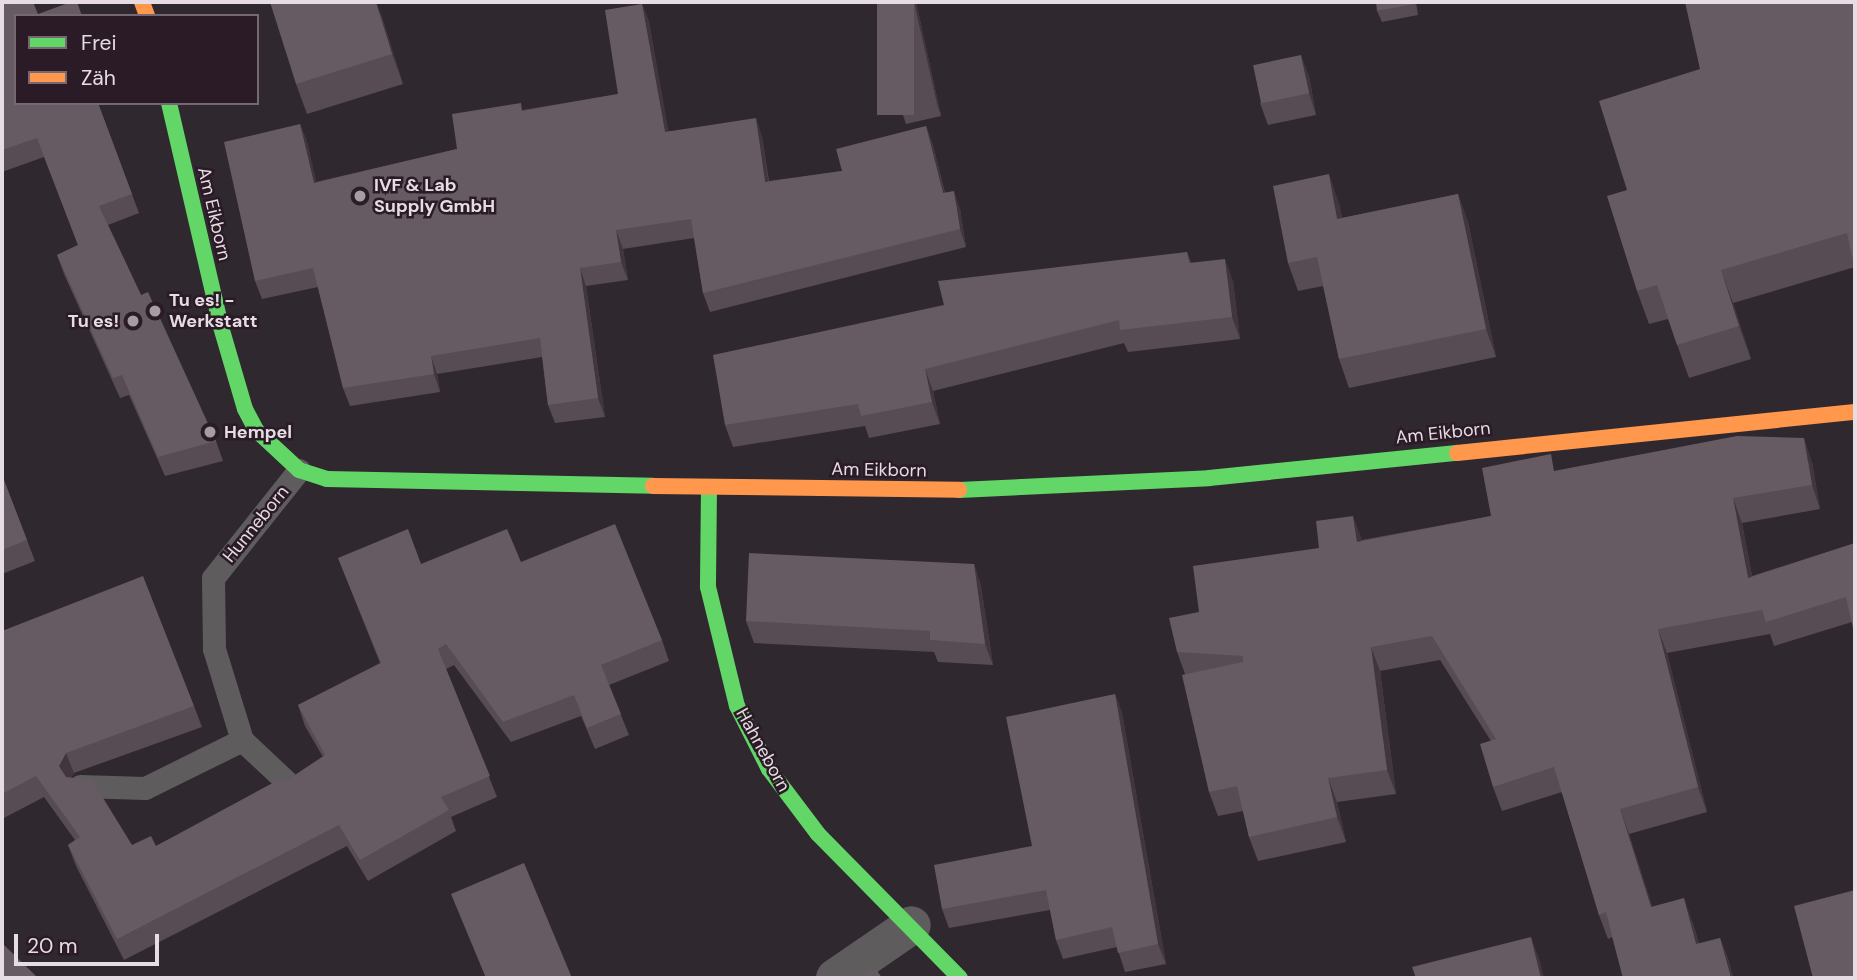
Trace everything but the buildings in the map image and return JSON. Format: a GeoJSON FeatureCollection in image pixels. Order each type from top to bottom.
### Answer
{"type":"FeatureCollection","features":[{"type":"Feature","properties":{"kind":"street","name":"Am Eikborn"},"geometry":{"type":"LineString","coordinates":[[169,105],[240,395],[256,430],[299,470],[345,480],[904,491],[1209,478],[1855,412]]}},
{"type":"Feature","properties":{"kind":"street","name":"Hahneborn"},"geometry":{"type":"LineString","coordinates":[[709,487],[708,587],[737,706],[769,769],[818,834],[912,925],[960,978]]}},
{"type":"Feature","properties":{"kind":"street"},"geometry":{"type":"LineString","coordinates":[[835,978],[912,925]]}},
{"type":"Feature","properties":{"kind":"lane","name":"Hunneborn"},"geometry":{"type":"LineString","coordinates":[[242,740],[214,649],[213,578],[299,470]]}},
{"type":"Feature","properties":{"kind":"lane"},"geometry":{"type":"LineString","coordinates":[[80,786],[145,788],[242,740],[292,788]]}},
{"type":"Feature","properties":{"kind":"traffic: fast"},"geometry":{"type":"LineString","coordinates":[[169,105],[221,327],[245,409],[256,430],[299,470],[327,479],[653,486]]}},
{"type":"Feature","properties":{"kind":"traffic: fast"},"geometry":{"type":"LineString","coordinates":[[959,490],[1209,478],[1457,453]]}},
{"type":"Feature","properties":{"kind":"traffic: fast"},"geometry":{"type":"LineString","coordinates":[[709,487],[708,587],[737,706],[769,769],[818,834],[960,978]]}},
{"type":"Feature","properties":{"kind":"traffic: slow"},"geometry":{"type":"LineString","coordinates":[[142,2],[146,14]]}},
{"type":"Feature","properties":{"kind":"traffic: slow"},"geometry":{"type":"LineString","coordinates":[[1457,453],[1855,412]]}},
{"type":"Feature","properties":{"kind":"traffic: slow"},"geometry":{"type":"LineString","coordinates":[[653,486],[959,490]]}},
{"type":"Feature","properties":{"kind":"place","name":"IVF & Lab Supply GmbH"},"geometry":{"type":"Point","coordinates":[360,196]}},
{"type":"Feature","properties":{"kind":"place","name":"Tu es! - Werkstatt"},"geometry":{"type":"Point","coordinates":[155,311]}},
{"type":"Feature","properties":{"kind":"place","name":"Tu es!"},"geometry":{"type":"Point","coordinates":[133,321]}},
{"type":"Feature","properties":{"kind":"place","name":"Hempel"},"geometry":{"type":"Point","coordinates":[210,432]}}]}
